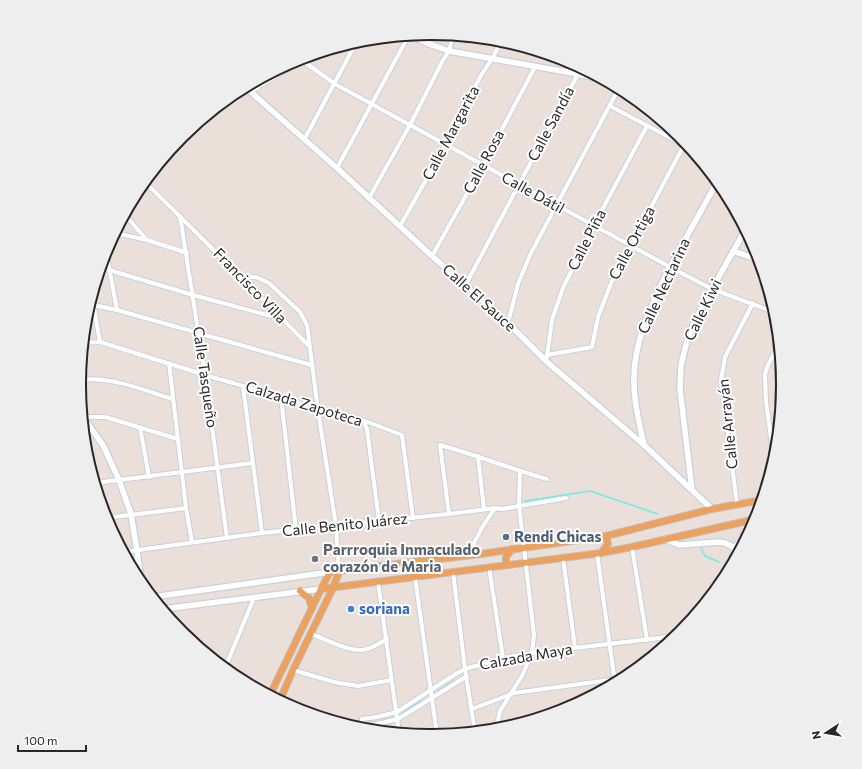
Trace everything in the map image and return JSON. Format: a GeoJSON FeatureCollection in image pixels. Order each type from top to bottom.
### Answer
{"type":"FeatureCollection","features":[{"type":"Feature","properties":{"kind":"main road"},"geometry":{"type":"LineString","coordinates":[[273,690],[330,572],[468,556],[606,536],[712,509],[755,501]]}},
{"type":"Feature","properties":{"kind":"main road"},"geometry":{"type":"LineString","coordinates":[[321,589],[599,553],[665,540],[747,521]]}},
{"type":"Feature","properties":{"kind":"main road"},"geometry":{"type":"LineString","coordinates":[[599,553],[608,544],[606,536]]}},
{"type":"Feature","properties":{"kind":"main road"},"geometry":{"type":"LineString","coordinates":[[506,565],[506,557],[512,549]]}},
{"type":"Feature","properties":{"kind":"main road"},"geometry":{"type":"LineString","coordinates":[[282,695],[333,588],[338,572]]}},
{"type":"Feature","properties":{"kind":"main road"},"geometry":{"type":"LineString","coordinates":[[300,591],[309,598],[312,608]]}},
{"type":"Feature","properties":{"kind":"street"},"geometry":{"type":"LineString","coordinates":[[421,40],[449,52],[578,74]]}},
{"type":"Feature","properties":{"kind":"street"},"geometry":{"type":"LineString","coordinates":[[337,168],[407,41]]}},
{"type":"Feature","properties":{"kind":"street"},"geometry":{"type":"LineString","coordinates":[[369,198],[410,125],[443,60],[449,52],[452,41]]}},
{"type":"Feature","properties":{"kind":"street","name":"Calle Margarita"},"geometry":{"type":"LineString","coordinates":[[400,226],[446,145],[487,65],[496,53],[497,47]]}},
{"type":"Feature","properties":{"kind":"street"},"geometry":{"type":"LineString","coordinates":[[304,140],[335,84],[351,50]]}},
{"type":"Feature","properties":{"kind":"street","name":"Calle Dátil"},"geometry":{"type":"LineString","coordinates":[[307,63],[335,84],[670,268],[712,289],[767,309]]}},
{"type":"Feature","properties":{"kind":"street","name":"Calle Rosa"},"geometry":{"type":"LineString","coordinates":[[432,256],[483,165],[535,67]]}},
{"type":"Feature","properties":{"kind":"street","name":"Calle Sandía"},"geometry":{"type":"LineString","coordinates":[[465,286],[578,74]]}},
{"type":"Feature","properties":{"kind":"street"},"geometry":{"type":"LineString","coordinates":[[250,92],[260,85]]}},
{"type":"Feature","properties":{"kind":"street","name":"Calle El Sauce"},"geometry":{"type":"LineString","coordinates":[[250,92],[337,168],[465,286],[508,323],[547,362],[644,445],[712,509]]}},
{"type":"Feature","properties":{"kind":"street"},"geometry":{"type":"LineString","coordinates":[[508,323],[518,284],[531,253],[616,94]]}},
{"type":"Feature","properties":{"kind":"street"},"geometry":{"type":"LineString","coordinates":[[610,106],[671,138]]}},
{"type":"Feature","properties":{"kind":"street","name":"Calle Piña"},"geometry":{"type":"LineString","coordinates":[[547,362],[552,320],[562,288],[647,126]]}},
{"type":"Feature","properties":{"kind":"street","name":"Calle Ortiga"},"geometry":{"type":"LineString","coordinates":[[547,355],[592,347],[598,318],[612,281],[682,149]]}},
{"type":"Feature","properties":{"kind":"street","name":"Francisco Villa"},"geometry":{"type":"LineString","coordinates":[[150,187],[309,346]]}},
{"type":"Feature","properties":{"kind":"street","name":"Calle Nectarina"},"geometry":{"type":"LineString","coordinates":[[644,445],[637,409],[634,376],[637,344],[650,310],[670,268],[714,188]]}},
{"type":"Feature","properties":{"kind":"street","name":"Calle Tasqueño"},"geometry":{"type":"LineString","coordinates":[[180,216],[194,295],[218,468],[226,538]]}},
{"type":"Feature","properties":{"kind":"street"},"geometry":{"type":"LineString","coordinates":[[129,219],[147,240]]}},
{"type":"Feature","properties":{"kind":"street"},"geometry":{"type":"LineString","coordinates":[[121,234],[147,240],[187,253]]}},
{"type":"Feature","properties":{"kind":"street","name":"Calle Kiwi"},"geometry":{"type":"LineString","coordinates":[[692,490],[680,389],[681,365],[687,341],[696,318],[742,236]]}},
{"type":"Feature","properties":{"kind":"street"},"geometry":{"type":"LineString","coordinates":[[733,251],[751,257]]}},
{"type":"Feature","properties":{"kind":"street"},"geometry":{"type":"LineString","coordinates":[[108,265],[117,310]]}},
{"type":"Feature","properties":{"kind":"street"},"geometry":{"type":"LineString","coordinates":[[109,270],[282,319]]}},
{"type":"Feature","properties":{"kind":"street"},"geometry":{"type":"LineString","coordinates":[[241,277],[256,277],[269,283],[300,312],[307,325],[311,365],[336,526],[338,572]]}},
{"type":"Feature","properties":{"kind":"street","name":"Calle Arrayán"},"geometry":{"type":"LineString","coordinates":[[737,504],[721,380],[725,357],[753,303]]}},
{"type":"Feature","properties":{"kind":"street"},"geometry":{"type":"LineString","coordinates":[[95,307],[117,310],[311,365]]}},
{"type":"Feature","properties":{"kind":"street"},"geometry":{"type":"LineString","coordinates":[[89,343],[100,342],[93,315]]}},
{"type":"Feature","properties":{"kind":"street","name":"Calzada Zapoteca"},"geometry":{"type":"LineString","coordinates":[[100,342],[281,397],[318,410],[357,418],[364,422],[402,435],[413,518]]}},
{"type":"Feature","properties":{"kind":"street"},"geometry":{"type":"LineString","coordinates":[[771,439],[764,384],[765,374],[773,355]]}},
{"type":"Feature","properties":{"kind":"street"},"geometry":{"type":"LineString","coordinates":[[169,363],[186,508],[192,542]]}},
{"type":"Feature","properties":{"kind":"street"},"geometry":{"type":"LineString","coordinates":[[86,379],[107,380],[172,398]]}},
{"type":"Feature","properties":{"kind":"street"},"geometry":{"type":"LineString","coordinates":[[243,386],[262,533]]}},
{"type":"Feature","properties":{"kind":"street"},"geometry":{"type":"LineString","coordinates":[[281,397],[296,530]]}},
{"type":"Feature","properties":{"kind":"street"},"geometry":{"type":"LineString","coordinates":[[88,417],[104,417],[178,439]]}},
{"type":"Feature","properties":{"kind":"street"},"geometry":{"type":"LineString","coordinates":[[364,422],[367,429],[379,521]]}},
{"type":"Feature","properties":{"kind":"street"},"geometry":{"type":"LineString","coordinates":[[89,425],[103,445],[119,480],[131,514],[140,567]]}},
{"type":"Feature","properties":{"kind":"street"},"geometry":{"type":"LineString","coordinates":[[140,427],[149,477]]}},
{"type":"Feature","properties":{"kind":"street"},"geometry":{"type":"LineString","coordinates":[[449,514],[440,445],[478,456],[520,472],[547,479]]}},
{"type":"Feature","properties":{"kind":"street"},"geometry":{"type":"LineString","coordinates":[[478,456],[484,509]]}},
{"type":"Feature","properties":{"kind":"street"},"geometry":{"type":"LineString","coordinates":[[101,482],[253,463]]}},
{"type":"Feature","properties":{"kind":"street"},"geometry":{"type":"LineString","coordinates":[[498,722],[500,711],[522,676],[532,653],[534,635],[519,505],[520,472]]}},
{"type":"Feature","properties":{"kind":"street","name":"Calle Benito Juárez"},"geometry":{"type":"LineString","coordinates":[[130,552],[262,533],[413,518],[484,509],[502,509],[566,498]]}},
{"type":"Feature","properties":{"kind":"street"},"geometry":{"type":"LineString","coordinates":[[113,517],[186,508]]}},
{"type":"Feature","properties":{"kind":"street"},"geometry":{"type":"LineString","coordinates":[[468,556],[483,526],[495,508]]}},
{"type":"Feature","properties":{"kind":"street"},"geometry":{"type":"LineString","coordinates":[[665,540],[679,545],[719,542],[734,548]]}},
{"type":"Feature","properties":{"kind":"street"},"geometry":{"type":"LineString","coordinates":[[632,547],[647,640]]}},
{"type":"Feature","properties":{"kind":"street"},"geometry":{"type":"LineString","coordinates":[[599,553],[608,644],[614,676]]}},
{"type":"Feature","properties":{"kind":"street"},"geometry":{"type":"LineString","coordinates":[[563,558],[575,648]]}},
{"type":"Feature","properties":{"kind":"street"},"geometry":{"type":"LineString","coordinates":[[159,595],[330,572],[337,560]]}},
{"type":"Feature","properties":{"kind":"street"},"geometry":{"type":"LineString","coordinates":[[489,567],[503,658]]}},
{"type":"Feature","properties":{"kind":"street"},"geometry":{"type":"LineString","coordinates":[[453,572],[465,669],[474,726]]}},
{"type":"Feature","properties":{"kind":"street"},"geometry":{"type":"LineString","coordinates":[[415,577],[436,729]]}},
{"type":"Feature","properties":{"kind":"street"},"geometry":{"type":"LineString","coordinates":[[378,582],[399,727]]}},
{"type":"Feature","properties":{"kind":"street"},"geometry":{"type":"LineString","coordinates":[[169,608],[321,589]]}},
{"type":"Feature","properties":{"kind":"street"},"geometry":{"type":"LineString","coordinates":[[227,662],[254,598]]}},
{"type":"Feature","properties":{"kind":"street"},"geometry":{"type":"LineString","coordinates":[[310,634],[351,649],[359,650],[375,646],[387,639]]}},
{"type":"Feature","properties":{"kind":"street","name":"Calzada Maya"},"geometry":{"type":"LineString","coordinates":[[362,722],[362,719],[397,712],[465,669],[503,658],[532,653],[665,638]]}},
{"type":"Feature","properties":{"kind":"street"},"geometry":{"type":"LineString","coordinates":[[293,670],[334,682],[358,686],[392,680]]}},
{"type":"Feature","properties":{"kind":"street","name":"Calzada Maya"},"geometry":{"type":"LineString","coordinates":[[376,724],[398,719],[467,676]]}},
{"type":"Feature","properties":{"kind":"street"},"geometry":{"type":"LineString","coordinates":[[472,709],[511,694],[604,682]]}},
{"type":"Feature","properties":{"kind":"waterway"},"geometry":{"type":"LineString","coordinates":[[525,501],[590,491],[658,514]]}},
{"type":"Feature","properties":{"kind":"waterway"},"geometry":{"type":"LineString","coordinates":[[701,548],[705,556],[719,562]]}},
{"type":"Feature","properties":{"kind":"waterway"},"geometry":{"type":"LineString","coordinates":[[438,691],[454,681]]}},
{"type":"Feature","properties":{"kind":"waterway"},"geometry":{"type":"LineString","coordinates":[[403,713],[420,702]]}},
{"type":"Feature","properties":{"kind":"waterway"},"geometry":{"type":"LineString","coordinates":[[368,723],[378,722]]}},
{"type":"Feature","properties":{"kind":"place","name":"Rendi Chicas"},"geometry":{"type":"Point","coordinates":[506,537]}},
{"type":"Feature","properties":{"kind":"place","name":"Parrroquia Inmaculado corazón de Maria"},"geometry":{"type":"Point","coordinates":[315,559]}},
{"type":"Feature","properties":{"kind":"place","name":"soriana"},"geometry":{"type":"Point","coordinates":[351,609]}}]}
